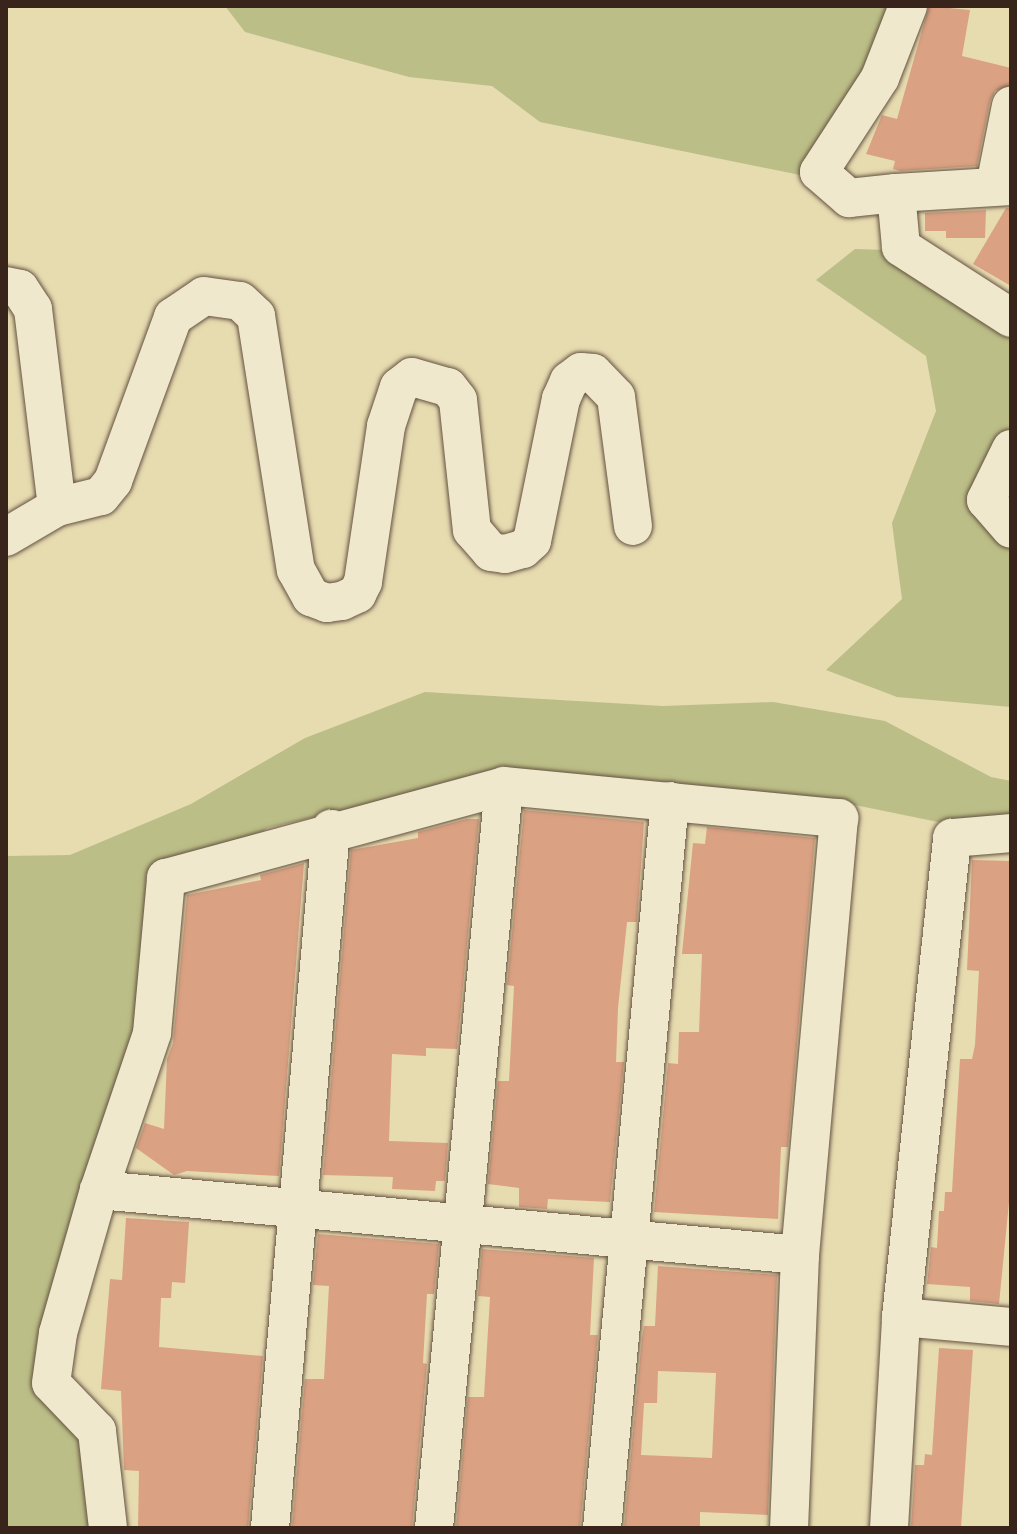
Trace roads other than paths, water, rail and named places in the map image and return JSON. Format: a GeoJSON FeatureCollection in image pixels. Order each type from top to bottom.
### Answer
{"type":"FeatureCollection","features":[{"type":"Feature","properties":{"kind":"street"},"geometry":{"type":"LineString","coordinates":[[908,6],[880,78],[819,172],[849,198],[1003,186],[1011,106]]}},
{"type":"Feature","properties":{"kind":"street"},"geometry":{"type":"LineString","coordinates":[[896,193],[901,247],[1011,318]]}},
{"type":"Feature","properties":{"kind":"street"},"geometry":{"type":"LineString","coordinates":[[6,286],[20,289],[33,309],[57,507]]}},
{"type":"Feature","properties":{"kind":"street"},"geometry":{"type":"LineString","coordinates":[[6,537],[57,507],[101,496],[113,481],[173,317],[204,296],[240,301],[259,324],[296,570],[311,597],[327,603],[342,601],[357,594],[363,582],[386,426],[399,387],[412,377],[448,387],[458,400],[472,530],[491,552],[505,554],[523,549],[532,541],[561,399],[569,381],[581,372],[593,373],[616,397],[633,526]]}},
{"type":"Feature","properties":{"kind":"street"},"geometry":{"type":"LineString","coordinates":[[1011,449],[986,500],[1011,529]]}},
{"type":"Feature","properties":{"kind":"street"},"geometry":{"type":"LineString","coordinates":[[434,1528],[504,786]]}},
{"type":"Feature","properties":{"kind":"street"},"geometry":{"type":"LineString","coordinates":[[108,1528],[97,1431],[51,1383],[58,1333],[99,1190],[152,1033],[166,878],[331,829],[504,786],[839,818],[800,1255],[789,1528]]}},
{"type":"Feature","properties":{"kind":"street"},"geometry":{"type":"LineString","coordinates":[[602,1528],[670,801]]}},
{"type":"Feature","properties":{"kind":"street"},"geometry":{"type":"LineString","coordinates":[[270,1528],[301,1212],[331,829]]}},
{"type":"Feature","properties":{"kind":"street"},"geometry":{"type":"LineString","coordinates":[[889,1528],[901,1317],[952,838],[1011,833]]}},
{"type":"Feature","properties":{"kind":"street"},"geometry":{"type":"LineString","coordinates":[[99,1190],[301,1212],[800,1255]]}},
{"type":"Feature","properties":{"kind":"street"},"geometry":{"type":"LineString","coordinates":[[901,1317],[1011,1327]]}}]}
